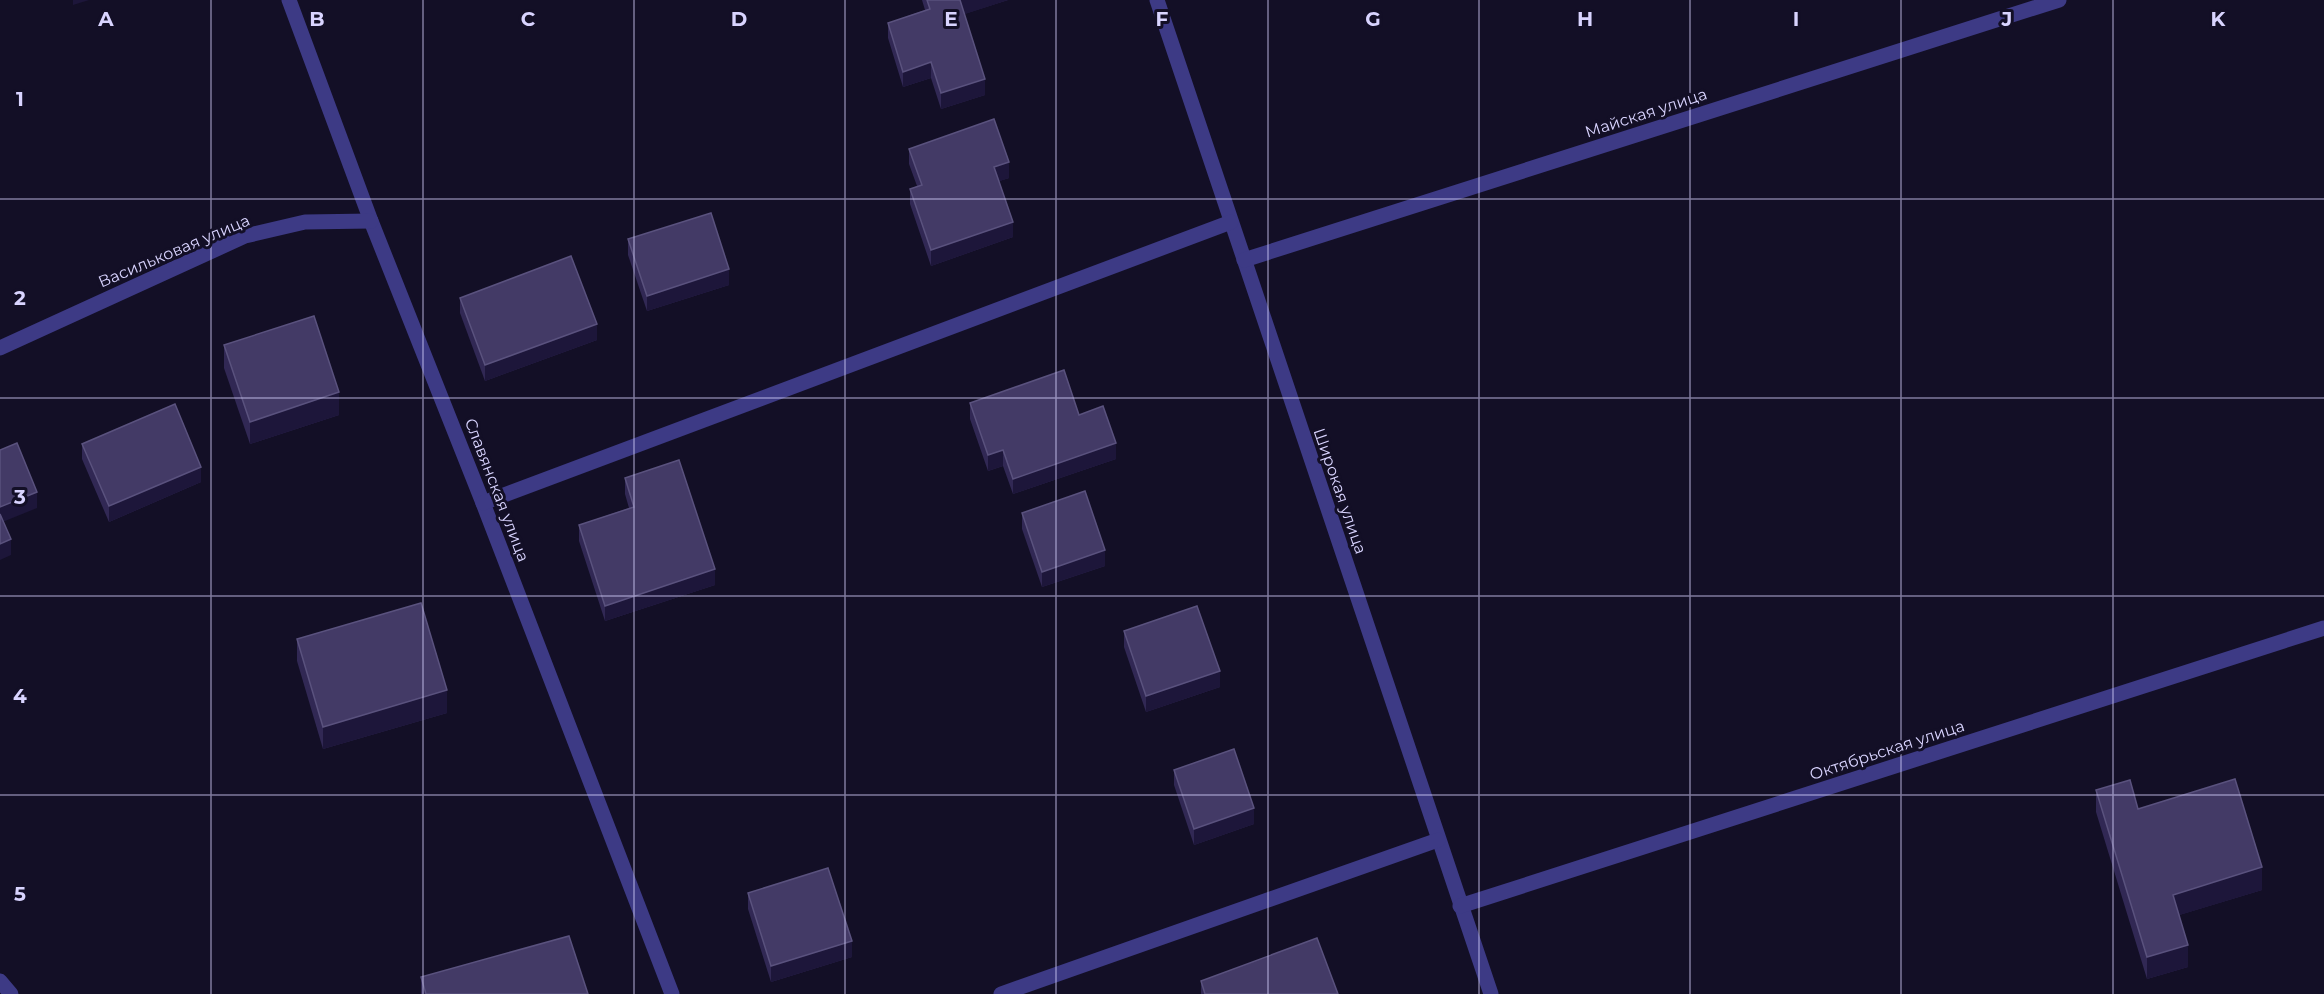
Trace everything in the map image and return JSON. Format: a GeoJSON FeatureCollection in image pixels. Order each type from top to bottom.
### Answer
{"type":"FeatureCollection","features":[{"type":"Feature","properties":{"kind":"street","name":"Славянская улица"},"geometry":{"type":"LineString","coordinates":[[289,0],[372,221],[672,994]]}},
{"type":"Feature","properties":{"kind":"street","name":"Широкая улица"},"geometry":{"type":"LineString","coordinates":[[1157,0],[1491,994]]}},
{"type":"Feature","properties":{"kind":"street","name":"Майская улица"},"geometry":{"type":"LineString","coordinates":[[1244,260],[2059,0]]}},
{"type":"Feature","properties":{"kind":"street","name":"Васильковая улица"},"geometry":{"type":"LineString","coordinates":[[0,348],[245,236],[306,222],[372,221]]}},
{"type":"Feature","properties":{"kind":"street"},"geometry":{"type":"LineString","coordinates":[[483,503],[1231,222]]}},
{"type":"Feature","properties":{"kind":"street","name":"Октябрьская улица"},"geometry":{"type":"LineString","coordinates":[[1460,906],[2324,628]]}},
{"type":"Feature","properties":{"kind":"street"},"geometry":{"type":"LineString","coordinates":[[1001,994],[1438,840]]}},
{"type":"Feature","properties":{"kind":"street"},"geometry":{"type":"LineString","coordinates":[[0,981],[11,994]]}},
{"type":"Feature","properties":{"kind":"building"},"geometry":{"type":"Polygon","coordinates":[[[927,0],[960,0],[985,79],[941,93],[931,62],[903,72],[888,23],[930,9],[927,0]]]}},
{"type":"Feature","properties":{"kind":"building"},"geometry":{"type":"Polygon","coordinates":[[[994,119],[1009,162],[994,167],[1013,222],[931,250],[910,189],[922,185],[909,149],[994,119]]]}},
{"type":"Feature","properties":{"kind":"building"},"geometry":{"type":"Polygon","coordinates":[[[711,213],[729,269],[647,296],[628,239],[711,213]]]}},
{"type":"Feature","properties":{"kind":"building"},"geometry":{"type":"Polygon","coordinates":[[[571,256],[597,324],[485,365],[460,298],[571,256]]]}},
{"type":"Feature","properties":{"kind":"building"},"geometry":{"type":"Polygon","coordinates":[[[314,316],[339,392],[250,422],[224,345],[314,316]]]}},
{"type":"Feature","properties":{"kind":"building"},"geometry":{"type":"Polygon","coordinates":[[[1064,370],[1079,415],[1103,406],[1116,443],[1013,479],[1003,450],[988,455],[970,403],[1064,370]]]}},
{"type":"Feature","properties":{"kind":"building"},"geometry":{"type":"Polygon","coordinates":[[[175,404],[201,467],[109,506],[82,444],[175,404]]]}},
{"type":"Feature","properties":{"kind":"building"},"geometry":{"type":"Polygon","coordinates":[[[17,443],[37,492],[0,507],[0,450],[17,443]]]}},
{"type":"Feature","properties":{"kind":"building"},"geometry":{"type":"Polygon","coordinates":[[[679,460],[715,569],[605,606],[579,525],[634,507],[625,478],[679,460]]]}},
{"type":"Feature","properties":{"kind":"building"},"geometry":{"type":"Polygon","coordinates":[[[1085,491],[1105,550],[1042,572],[1022,513],[1085,491]]]}},
{"type":"Feature","properties":{"kind":"building"},"geometry":{"type":"Polygon","coordinates":[[[0,514],[11,539],[0,544],[0,514]]]}},
{"type":"Feature","properties":{"kind":"building"},"geometry":{"type":"Polygon","coordinates":[[[421,603],[447,690],[323,727],[297,639],[421,603]]]}},
{"type":"Feature","properties":{"kind":"building"},"geometry":{"type":"Polygon","coordinates":[[[1197,606],[1220,671],[1146,696],[1124,631],[1197,606]]]}},
{"type":"Feature","properties":{"kind":"building"},"geometry":{"type":"Polygon","coordinates":[[[1234,749],[1254,808],[1194,829],[1174,770],[1234,749]]]}},
{"type":"Feature","properties":{"kind":"building"},"geometry":{"type":"Polygon","coordinates":[[[2235,779],[2262,867],[2173,895],[2188,945],[2147,957],[2096,790],[2130,780],[2138,809],[2235,779]]]}},
{"type":"Feature","properties":{"kind":"building"},"geometry":{"type":"Polygon","coordinates":[[[828,868],[852,941],[771,966],[748,893],[828,868]]]}},
{"type":"Feature","properties":{"kind":"building"},"geometry":{"type":"Polygon","coordinates":[[[569,936],[588,994],[426,994],[421,977],[569,936]]]}},
{"type":"Feature","properties":{"kind":"building"},"geometry":{"type":"Polygon","coordinates":[[[1317,938],[1338,994],[1205,994],[1201,981],[1317,938]]]}}]}
